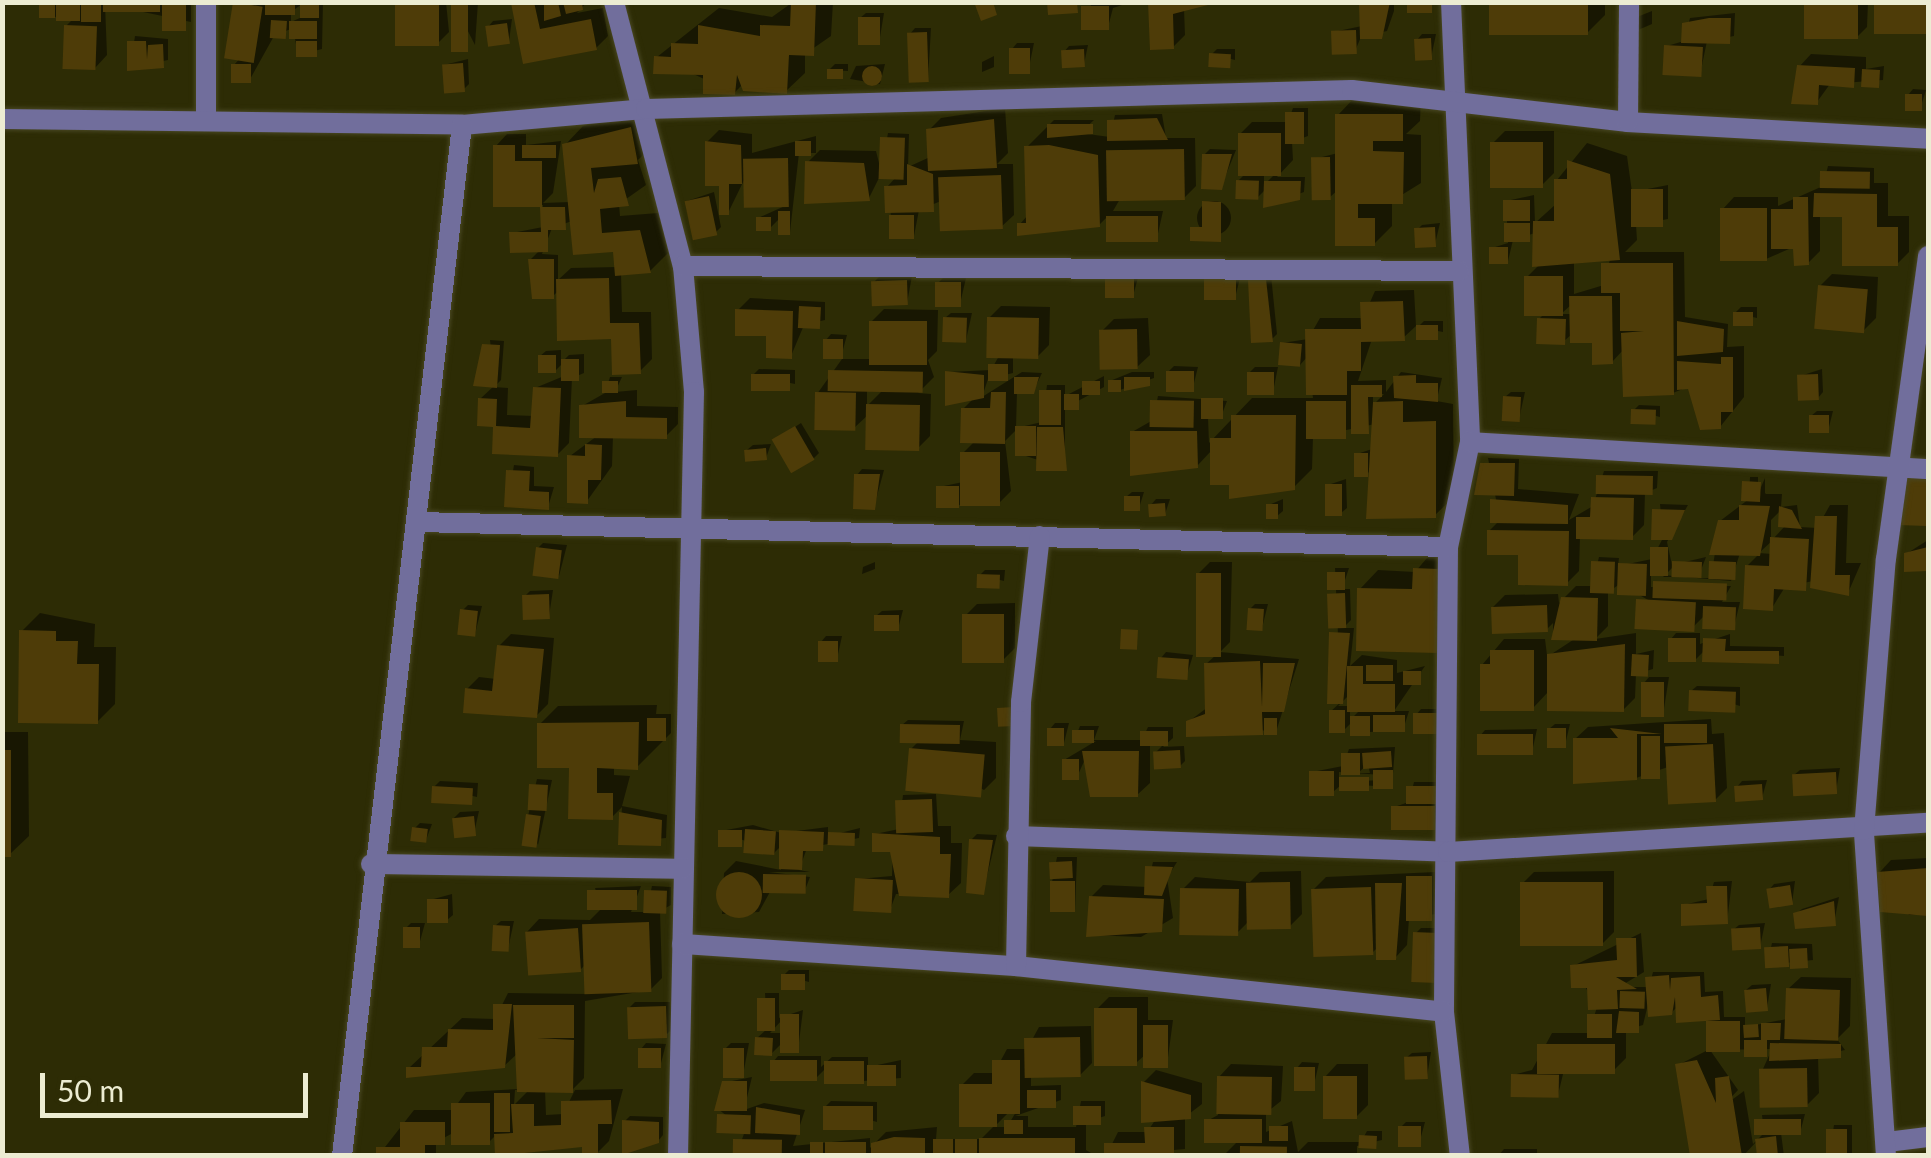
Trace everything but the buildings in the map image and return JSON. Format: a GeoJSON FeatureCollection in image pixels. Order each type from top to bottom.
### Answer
{"type":"FeatureCollection","features":[{"type":"Feature","properties":{"kind":"street"},"geometry":{"type":"LineString","coordinates":[[206,2],[206,121]]}},
{"type":"Feature","properties":{"kind":"street"},"geometry":{"type":"LineString","coordinates":[[614,2],[646,109],[684,266],[694,392],[687,528],[678,1156]]}},
{"type":"Feature","properties":{"kind":"street"},"geometry":{"type":"LineString","coordinates":[[1451,2],[1459,271],[1470,442],[1448,547],[1444,1012],[1460,1156]]}},
{"type":"Feature","properties":{"kind":"street"},"geometry":{"type":"LineString","coordinates":[[1628,2],[1628,122]]}},
{"type":"Feature","properties":{"kind":"street"},"geometry":{"type":"LineString","coordinates":[[2,119],[462,126],[646,109],[1230,89],[1452,99],[1628,122],[1928,139]]}},
{"type":"Feature","properties":{"kind":"street"},"geometry":{"type":"LineString","coordinates":[[342,1156],[371,864],[418,522],[462,126]]}},
{"type":"Feature","properties":{"kind":"street"},"geometry":{"type":"LineString","coordinates":[[1928,256],[1900,470],[1864,830],[1886,1149],[1928,1137]]}},
{"type":"Feature","properties":{"kind":"street"},"geometry":{"type":"LineString","coordinates":[[684,266],[1459,271]]}},
{"type":"Feature","properties":{"kind":"street"},"geometry":{"type":"LineString","coordinates":[[1470,442],[1928,469]]}},
{"type":"Feature","properties":{"kind":"street"},"geometry":{"type":"LineString","coordinates":[[418,522],[1448,547]]}},
{"type":"Feature","properties":{"kind":"street"},"geometry":{"type":"LineString","coordinates":[[1016,966],[1016,836],[1040,536]]}},
{"type":"Feature","properties":{"kind":"street"},"geometry":{"type":"LineString","coordinates":[[1016,836],[1448,852],[1864,830],[1928,823]]}},
{"type":"Feature","properties":{"kind":"street"},"geometry":{"type":"LineString","coordinates":[[371,864],[684,869]]}},
{"type":"Feature","properties":{"kind":"street"},"geometry":{"type":"LineString","coordinates":[[682,944],[1016,966],[1444,1012]]}}]}
